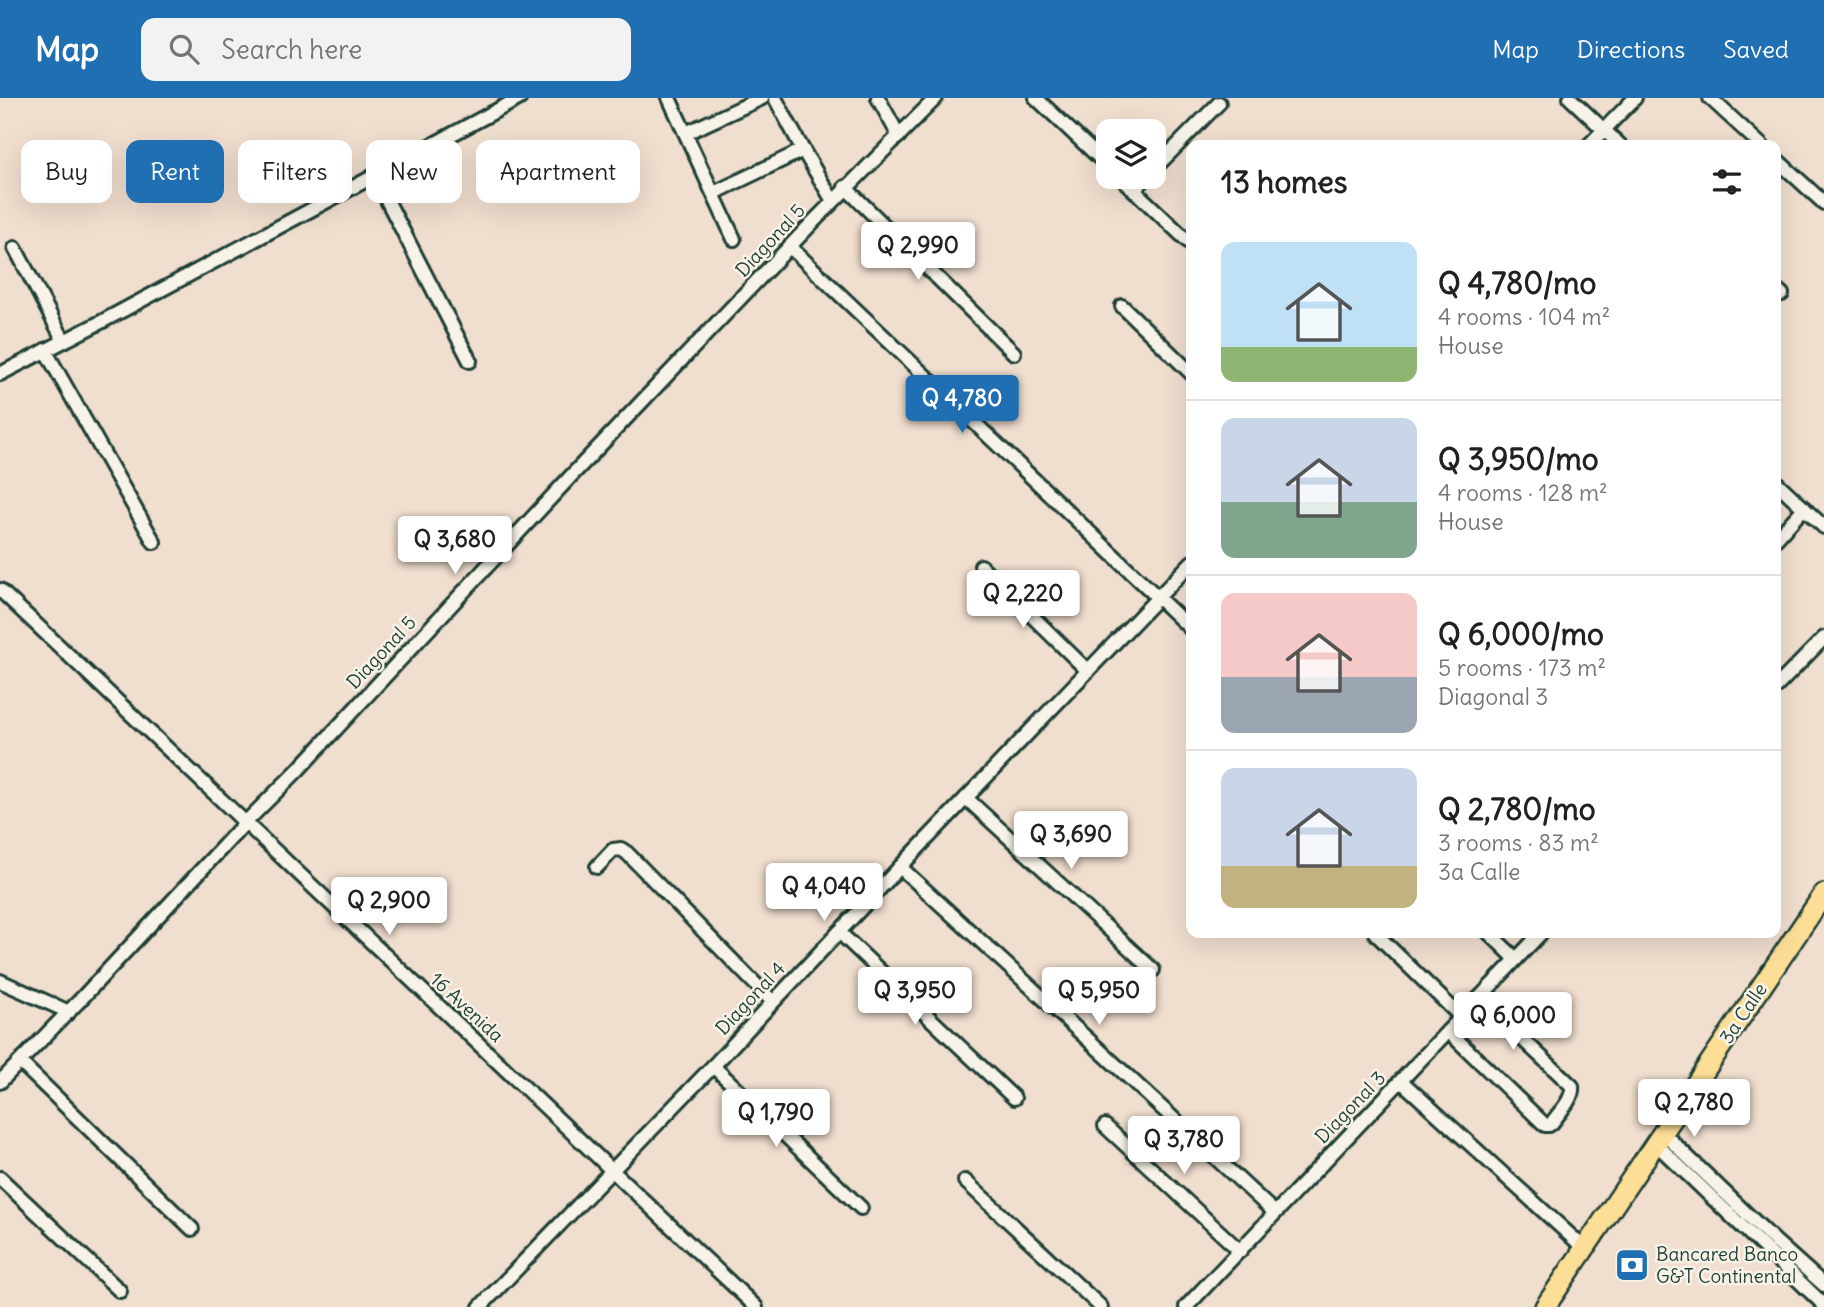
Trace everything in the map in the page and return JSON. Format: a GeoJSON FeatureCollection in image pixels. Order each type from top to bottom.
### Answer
{"type":"FeatureCollection","features":[{"type":"Feature","properties":{"kind":"main road","name":"3a Calle"},"geometry":{"type":"LineString","coordinates":[[1545,1307],[1824,894]]}},
{"type":"Feature","properties":{"kind":"street"},"geometry":{"type":"LineString","coordinates":[[440,140],[520,98]]}},
{"type":"Feature","properties":{"kind":"street"},"geometry":{"type":"LineString","coordinates":[[669,98],[734,239]]}},
{"type":"Feature","properties":{"kind":"street"},"geometry":{"type":"LineString","coordinates":[[686,133],[762,98]]}},
{"type":"Feature","properties":{"kind":"street"},"geometry":{"type":"LineString","coordinates":[[775,98],[833,201]]}},
{"type":"Feature","properties":{"kind":"street"},"geometry":{"type":"LineString","coordinates":[[878,98],[899,136]]}},
{"type":"Feature","properties":{"kind":"street","name":"Diagonal 5"},"geometry":{"type":"LineString","coordinates":[[0,1082],[306,761],[845,187],[936,98]]}},
{"type":"Feature","properties":{"kind":"street"},"geometry":{"type":"LineString","coordinates":[[1036,98],[1096,155]]}},
{"type":"Feature","properties":{"kind":"street"},"geometry":{"type":"LineString","coordinates":[[1570,98],[1615,140]]}},
{"type":"Feature","properties":{"kind":"street"},"geometry":{"type":"LineString","coordinates":[[1594,140],[1635,98]]}},
{"type":"Feature","properties":{"kind":"street"},"geometry":{"type":"LineString","coordinates":[[1710,98],[1756,140]]}},
{"type":"Feature","properties":{"kind":"street"},"geometry":{"type":"LineString","coordinates":[[1166,157],[1219,103]]}},
{"type":"Feature","properties":{"kind":"street"},"geometry":{"type":"LineString","coordinates":[[714,193],[803,150]]}},
{"type":"Feature","properties":{"kind":"street"},"geometry":{"type":"LineString","coordinates":[[1781,164],[1824,203]]}},
{"type":"Feature","properties":{"kind":"street"},"geometry":{"type":"LineString","coordinates":[[0,374],[366,179]]}},
{"type":"Feature","properties":{"kind":"street"},"geometry":{"type":"LineString","coordinates":[[845,187],[1014,353]]}},
{"type":"Feature","properties":{"kind":"street"},"geometry":{"type":"LineString","coordinates":[[1134,190],[1186,239]]}},
{"type":"Feature","properties":{"kind":"street"},"geometry":{"type":"LineString","coordinates":[[389,203],[470,360]]}},
{"type":"Feature","properties":{"kind":"street"},"geometry":{"type":"LineString","coordinates":[[790,247],[1186,625]]}},
{"type":"Feature","properties":{"kind":"street"},"geometry":{"type":"LineString","coordinates":[[15,248],[64,341]]}},
{"type":"Feature","properties":{"kind":"street"},"geometry":{"type":"LineString","coordinates":[[1122,306],[1186,368]]}},
{"type":"Feature","properties":{"kind":"street"},"geometry":{"type":"LineString","coordinates":[[45,350],[154,542]]}},
{"type":"Feature","properties":{"kind":"street"},"geometry":{"type":"LineString","coordinates":[[1781,487],[1824,527]]}},
{"type":"Feature","properties":{"kind":"street"},"geometry":{"type":"LineString","coordinates":[[1781,533],[1804,508]]}},
{"type":"Feature","properties":{"kind":"street"},"geometry":{"type":"LineString","coordinates":[[981,565],[1088,671]]}},
{"type":"Feature","properties":{"kind":"street","name":"Diagonal 4"},"geometry":{"type":"LineString","coordinates":[[480,1307],[1186,568]]}},
{"type":"Feature","properties":{"kind":"street","name":"16 Avenida"},"geometry":{"type":"LineString","coordinates":[[0,590],[756,1307]]}},
{"type":"Feature","properties":{"kind":"street"},"geometry":{"type":"LineString","coordinates":[[1781,679],[1824,638]]}},
{"type":"Feature","properties":{"kind":"street"},"geometry":{"type":"LineString","coordinates":[[966,798],[1153,970]]}},
{"type":"Feature","properties":{"kind":"street"},"geometry":{"type":"LineString","coordinates":[[597,867],[613,849],[621,849],[627,853],[774,1002]]}},
{"type":"Feature","properties":{"kind":"street"},"geometry":{"type":"LineString","coordinates":[[900,867],[1275,1213]]}},
{"type":"Feature","properties":{"kind":"street"},"geometry":{"type":"LineString","coordinates":[[839,932],[1014,1098]]}},
{"type":"Feature","properties":{"kind":"street"},"geometry":{"type":"LineString","coordinates":[[1380,938],[1461,1017]]}},
{"type":"Feature","properties":{"kind":"street"},"geometry":{"type":"LineString","coordinates":[[1494,938],[1516,958]]}},
{"type":"Feature","properties":{"kind":"street","name":"Diagonal 3"},"geometry":{"type":"LineString","coordinates":[[1186,1307],[1536,938]]}},
{"type":"Feature","properties":{"kind":"street"},"geometry":{"type":"LineString","coordinates":[[0,981],[69,1012]]}},
{"type":"Feature","properties":{"kind":"street"},"geometry":{"type":"LineString","coordinates":[[1448,1031],[1545,1125],[1552,1123],[1571,1096],[1572,1086],[1479,998]]}},
{"type":"Feature","properties":{"kind":"street"},"geometry":{"type":"LineString","coordinates":[[20,1062],[192,1229]]}},
{"type":"Feature","properties":{"kind":"street"},"geometry":{"type":"LineString","coordinates":[[713,1066],[861,1208]]}},
{"type":"Feature","properties":{"kind":"street"},"geometry":{"type":"LineString","coordinates":[[1401,1081],[1584,1248]]}},
{"type":"Feature","properties":{"kind":"street"},"geometry":{"type":"LineString","coordinates":[[1105,1126],[1240,1251]]}},
{"type":"Feature","properties":{"kind":"street"},"geometry":{"type":"LineString","coordinates":[[1659,1137],[1717,1193],[1824,1305]]}},
{"type":"Feature","properties":{"kind":"street"},"geometry":{"type":"LineString","coordinates":[[0,1178],[120,1291]]}},
{"type":"Feature","properties":{"kind":"street"},"geometry":{"type":"LineString","coordinates":[[965,1181],[1101,1307]]}},
{"type":"Feature","properties":{"kind":"street"},"geometry":{"type":"LineString","coordinates":[[1717,1193],[1824,1285]]}},
{"type":"Feature","properties":{"kind":"place","name":"Bancared Banco G&T Continental"},"geometry":{"type":"Point","coordinates":[1632,1265]}}]}
